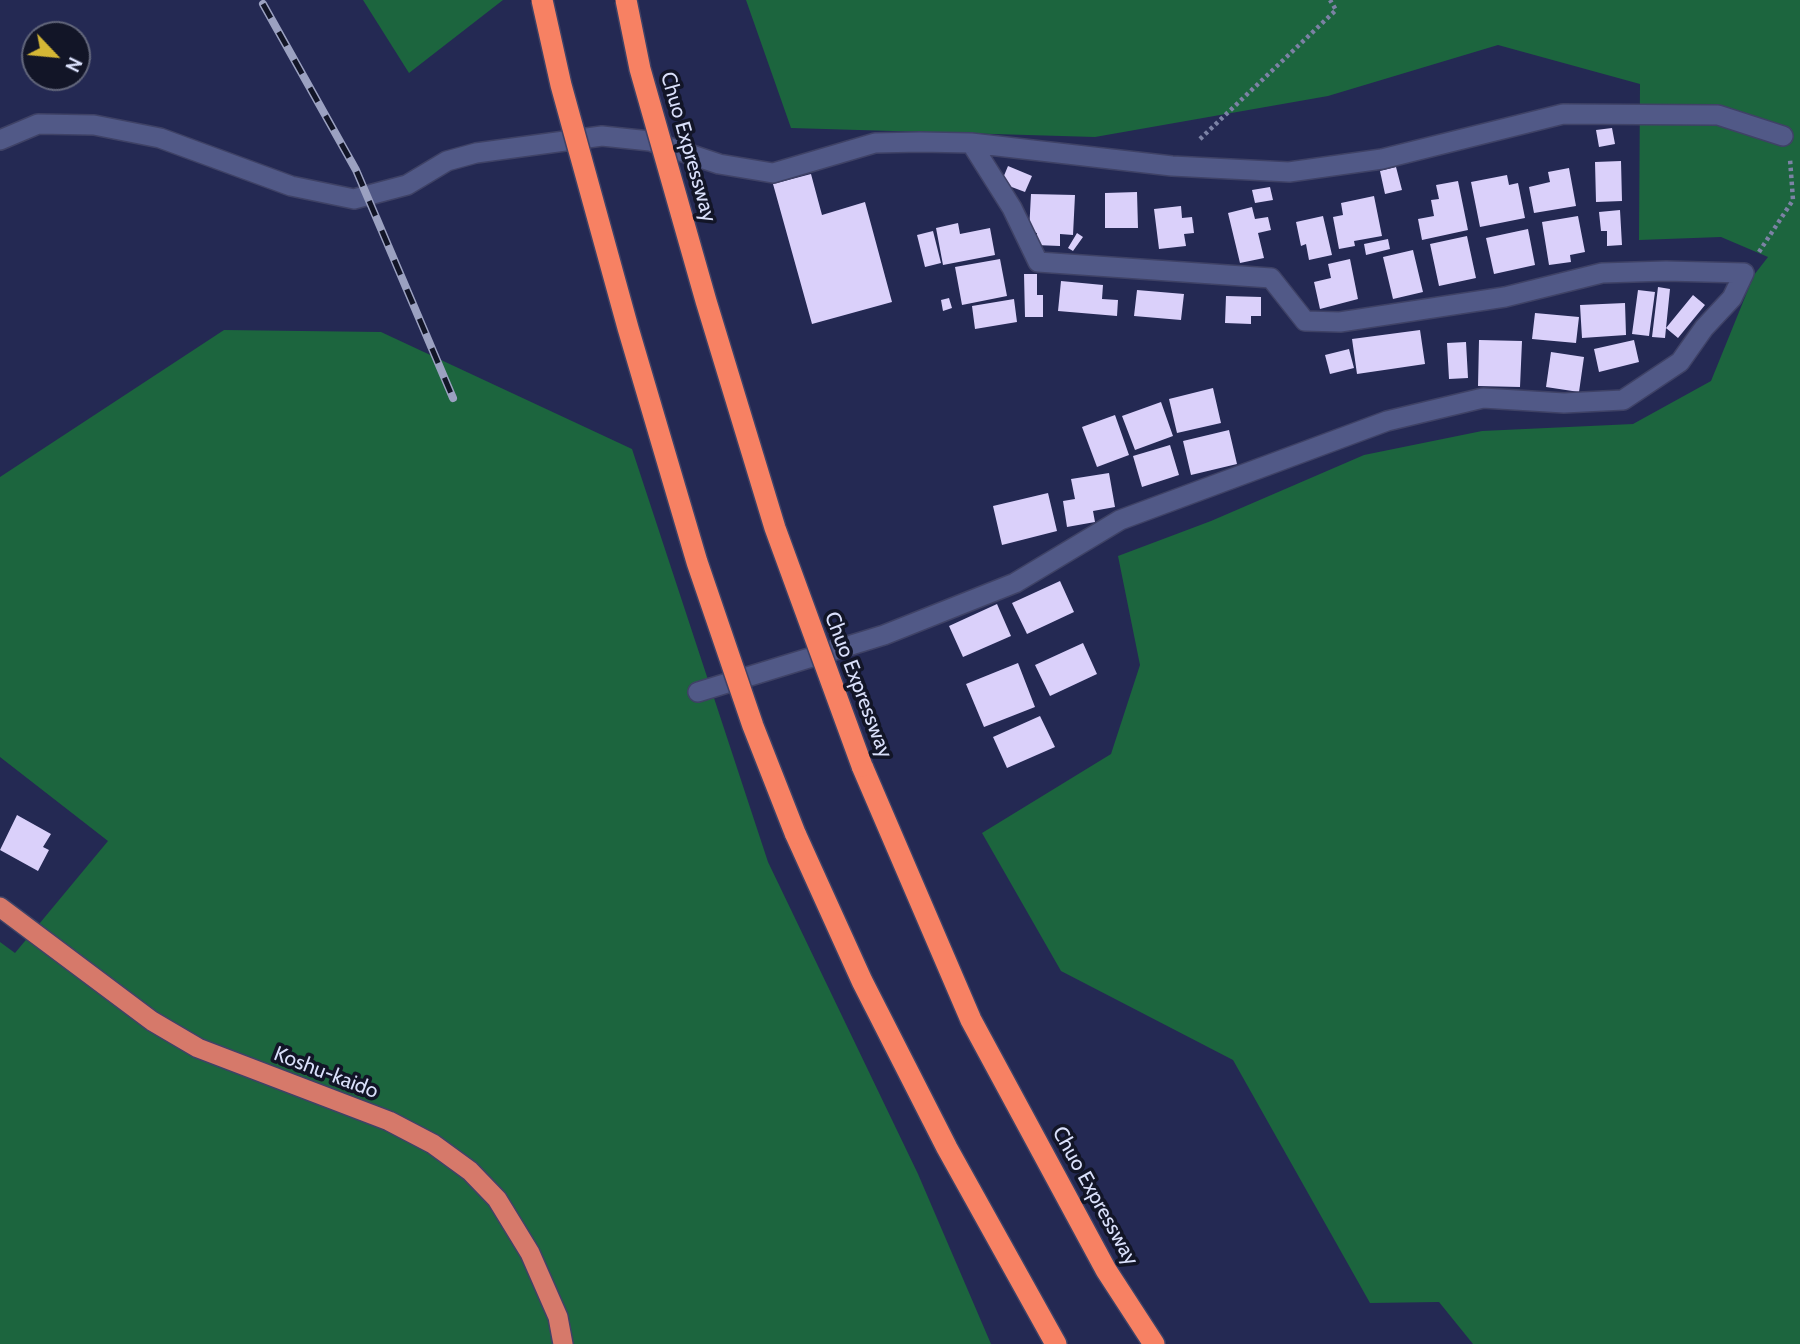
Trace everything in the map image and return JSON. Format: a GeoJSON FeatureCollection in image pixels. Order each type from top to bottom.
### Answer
{"type":"FeatureCollection","features":[{"type":"Feature","properties":{"kind":"highway"},"geometry":{"type":"LineString","coordinates":[[542,0],[561,85],[617,287],[697,562],[753,726],[795,833],[862,981],[947,1148],[1056,1344]]}},
{"type":"Feature","properties":{"kind":"highway","name":"Chuo Expressway"},"geometry":{"type":"LineString","coordinates":[[626,0],[654,120],[775,528],[862,766],[971,1020],[1106,1270],[1154,1344]]}},
{"type":"Feature","properties":{"kind":"highway","name":"Koshu-kaido"},"geometry":{"type":"LineString","coordinates":[[0,906],[152,1021],[198,1048],[389,1121],[433,1144],[470,1171],[496,1199],[530,1253],[558,1317],[563,1344]]}},
{"type":"Feature","properties":{"kind":"street"},"geometry":{"type":"LineString","coordinates":[[0,140],[38,124],[94,125],[160,138],[292,186],[354,199],[407,185],[447,161],[476,153],[602,136],[650,141],[719,164],[773,173],[875,143],[971,143],[1172,166],[1289,172],[1332,168],[1563,114],[1718,115],[1783,136]]}},
{"type":"Feature","properties":{"kind":"street"},"geometry":{"type":"LineString","coordinates":[[698,692],[884,635],[1014,583],[1119,520],[1387,421],[1483,398],[1564,403],[1623,400],[1680,362],[1704,328],[1732,298],[1744,273],[1602,273],[1505,298],[1340,322],[1305,321],[1271,278],[1038,262],[1012,208],[971,143]]}},
{"type":"Feature","properties":{"kind":"path"},"geometry":{"type":"LineString","coordinates":[[1172,166],[1336,10],[1330,0]]}},
{"type":"Feature","properties":{"kind":"path"},"geometry":{"type":"LineString","coordinates":[[1744,273],[1793,200],[1791,165],[1783,136]]}},
{"type":"Feature","properties":{"kind":"green space"},"geometry":{"type":"Polygon","coordinates":[[[363,0],[503,0],[409,73],[363,0]]]}},
{"type":"Feature","properties":{"kind":"green space"},"geometry":{"type":"Polygon","coordinates":[[[746,0],[1800,0],[1800,1344],[1473,1344],[1439,1302],[1370,1303],[1233,1060],[1061,971],[982,833],[1111,754],[1140,665],[1118,556],[1211,521],[1364,455],[1482,431],[1633,424],[1711,381],[1754,275],[1768,257],[1721,237],[1639,240],[1640,84],[1498,45],[1328,96],[1095,137],[791,128],[746,0]]]}},
{"type":"Feature","properties":{"kind":"green space"},"geometry":{"type":"Polygon","coordinates":[[[224,330],[381,332],[632,449],[768,862],[918,1174],[991,1344],[0,1344],[0,942],[15,953],[108,841],[0,757],[0,477],[224,330]]]}},
{"type":"Feature","properties":{"kind":"building"},"geometry":{"type":"Polygon","coordinates":[[[1612,128],[1615,144],[1599,147],[1596,130],[1612,128]]]}},
{"type":"Feature","properties":{"kind":"building"},"geometry":{"type":"Polygon","coordinates":[[[1621,161],[1622,201],[1596,202],[1595,162],[1621,161]]]}},
{"type":"Feature","properties":{"kind":"building"},"geometry":{"type":"Polygon","coordinates":[[[1008,166],[1032,176],[1025,192],[1001,183],[1008,166]]]}},
{"type":"Feature","properties":{"kind":"building"},"geometry":{"type":"Polygon","coordinates":[[[1396,167],[1402,190],[1385,194],[1380,171],[1396,167]]]}},
{"type":"Feature","properties":{"kind":"building"},"geometry":{"type":"Polygon","coordinates":[[[1569,168],[1576,206],[1534,213],[1529,187],[1550,182],[1548,172],[1569,168]]]}},
{"type":"Feature","properties":{"kind":"building"},"geometry":{"type":"Polygon","coordinates":[[[811,174],[822,215],[865,202],[892,302],[812,324],[773,184],[811,174]]]}},
{"type":"Feature","properties":{"kind":"building"},"geometry":{"type":"Polygon","coordinates":[[[1507,175],[1509,185],[1518,183],[1525,218],[1480,227],[1471,182],[1507,175]]]}},
{"type":"Feature","properties":{"kind":"building"},"geometry":{"type":"Polygon","coordinates":[[[1458,181],[1468,230],[1422,240],[1418,219],[1434,216],[1431,200],[1439,199],[1436,185],[1458,181]]]}},
{"type":"Feature","properties":{"kind":"building"},"geometry":{"type":"Polygon","coordinates":[[[1270,187],[1273,200],[1255,203],[1252,190],[1270,187]]]}},
{"type":"Feature","properties":{"kind":"building"},"geometry":{"type":"Polygon","coordinates":[[[1137,192],[1138,228],[1105,228],[1105,193],[1137,192]]]}},
{"type":"Feature","properties":{"kind":"building"},"geometry":{"type":"Polygon","coordinates":[[[1031,194],[1075,195],[1073,235],[1060,234],[1060,246],[1036,245],[1037,233],[1029,232],[1031,194]]]}},
{"type":"Feature","properties":{"kind":"building"},"geometry":{"type":"Polygon","coordinates":[[[1374,196],[1382,236],[1354,241],[1355,246],[1339,249],[1333,217],[1343,215],[1341,203],[1374,196]]]}},
{"type":"Feature","properties":{"kind":"building"},"geometry":{"type":"Polygon","coordinates":[[[1181,206],[1182,218],[1192,217],[1194,233],[1184,234],[1186,246],[1159,249],[1154,209],[1181,206]]]}},
{"type":"Feature","properties":{"kind":"building"},"geometry":{"type":"Polygon","coordinates":[[[1252,207],[1255,219],[1268,217],[1271,230],[1258,233],[1264,258],[1240,263],[1228,213],[1252,207]]]}},
{"type":"Feature","properties":{"kind":"building"},"geometry":{"type":"Polygon","coordinates":[[[1620,210],[1622,245],[1607,246],[1607,231],[1601,231],[1599,212],[1620,210]]]}},
{"type":"Feature","properties":{"kind":"building"},"geometry":{"type":"Polygon","coordinates":[[[1323,216],[1332,255],[1309,260],[1306,244],[1301,246],[1296,222],[1323,216]]]}},
{"type":"Feature","properties":{"kind":"building"},"geometry":{"type":"Polygon","coordinates":[[[1578,216],[1585,252],[1570,255],[1571,262],[1549,265],[1542,222],[1578,216]]]}},
{"type":"Feature","properties":{"kind":"building"},"geometry":{"type":"Polygon","coordinates":[[[958,223],[960,234],[990,228],[995,255],[943,265],[936,228],[958,223]]]}},
{"type":"Feature","properties":{"kind":"building"},"geometry":{"type":"Polygon","coordinates":[[[1528,229],[1535,265],[1494,274],[1486,238],[1528,229]]]}},
{"type":"Feature","properties":{"kind":"building"},"geometry":{"type":"Polygon","coordinates":[[[933,231],[941,263],[925,267],[917,235],[933,231]]]}},
{"type":"Feature","properties":{"kind":"building"},"geometry":{"type":"Polygon","coordinates":[[[1077,233],[1083,237],[1073,251],[1068,248],[1077,233]]]}},
{"type":"Feature","properties":{"kind":"building"},"geometry":{"type":"Polygon","coordinates":[[[1467,236],[1476,278],[1439,286],[1430,244],[1467,236]]]}},
{"type":"Feature","properties":{"kind":"building"},"geometry":{"type":"Polygon","coordinates":[[[1388,239],[1390,249],[1366,255],[1364,244],[1388,239]]]}},
{"type":"Feature","properties":{"kind":"building"},"geometry":{"type":"Polygon","coordinates":[[[1413,250],[1423,292],[1393,299],[1383,257],[1413,250]]]}},
{"type":"Feature","properties":{"kind":"building"},"geometry":{"type":"Polygon","coordinates":[[[1000,259],[1007,296],[962,305],[955,267],[1000,259]]]}},
{"type":"Feature","properties":{"kind":"building"},"geometry":{"type":"Polygon","coordinates":[[[1350,259],[1358,299],[1320,309],[1314,282],[1331,278],[1328,264],[1350,259]]]}},
{"type":"Feature","properties":{"kind":"building"},"geometry":{"type":"Polygon","coordinates":[[[1024,274],[1037,274],[1037,295],[1043,295],[1043,317],[1025,317],[1024,274]]]}},
{"type":"Feature","properties":{"kind":"building"},"geometry":{"type":"Polygon","coordinates":[[[1061,281],[1103,285],[1102,299],[1118,300],[1117,316],[1058,311],[1061,281]]]}},
{"type":"Feature","properties":{"kind":"building"},"geometry":{"type":"Polygon","coordinates":[[[1658,287],[1670,289],[1665,338],[1652,337],[1658,287]]]}},
{"type":"Feature","properties":{"kind":"building"},"geometry":{"type":"Polygon","coordinates":[[[1137,290],[1184,294],[1181,320],[1134,316],[1137,290]]]}},
{"type":"Feature","properties":{"kind":"building"},"geometry":{"type":"Polygon","coordinates":[[[1638,290],[1655,292],[1649,336],[1632,334],[1638,290]]]}},
{"type":"Feature","properties":{"kind":"building"},"geometry":{"type":"Polygon","coordinates":[[[1693,295],[1705,305],[1678,338],[1666,328],[1693,295]]]}},
{"type":"Feature","properties":{"kind":"building"},"geometry":{"type":"Polygon","coordinates":[[[1226,296],[1261,297],[1261,316],[1251,316],[1251,324],[1225,323],[1226,296]]]}},
{"type":"Feature","properties":{"kind":"building"},"geometry":{"type":"Polygon","coordinates":[[[949,298],[952,308],[943,311],[941,300],[949,298]]]}},
{"type":"Feature","properties":{"kind":"building"},"geometry":{"type":"Polygon","coordinates":[[[1014,299],[1017,322],[975,329],[972,306],[1014,299]]]}},
{"type":"Feature","properties":{"kind":"building"},"geometry":{"type":"Polygon","coordinates":[[[1625,303],[1626,335],[1582,338],[1580,305],[1625,303]]]}},
{"type":"Feature","properties":{"kind":"building"},"geometry":{"type":"Polygon","coordinates":[[[1535,313],[1579,317],[1576,343],[1532,339],[1535,313]]]}},
{"type":"Feature","properties":{"kind":"building"},"geometry":{"type":"Polygon","coordinates":[[[1420,330],[1425,364],[1357,374],[1352,339],[1420,330]]]}},
{"type":"Feature","properties":{"kind":"building"},"geometry":{"type":"Polygon","coordinates":[[[1479,340],[1522,341],[1520,387],[1478,386],[1479,340]]]}},
{"type":"Feature","properties":{"kind":"building"},"geometry":{"type":"Polygon","coordinates":[[[1634,340],[1639,362],[1599,372],[1594,349],[1634,340]]]}},
{"type":"Feature","properties":{"kind":"building"},"geometry":{"type":"Polygon","coordinates":[[[1466,342],[1468,378],[1449,379],[1447,343],[1466,342]]]}},
{"type":"Feature","properties":{"kind":"building"},"geometry":{"type":"Polygon","coordinates":[[[1349,349],[1354,368],[1330,374],[1325,355],[1349,349]]]}},
{"type":"Feature","properties":{"kind":"building"},"geometry":{"type":"Polygon","coordinates":[[[1551,352],[1584,357],[1579,392],[1546,387],[1551,352]]]}},
{"type":"Feature","properties":{"kind":"building"},"geometry":{"type":"Polygon","coordinates":[[[1213,388],[1221,423],[1177,433],[1169,399],[1213,388]]]}},
{"type":"Feature","properties":{"kind":"building"},"geometry":{"type":"Polygon","coordinates":[[[1161,402],[1173,436],[1135,450],[1122,416],[1161,402]]]}},
{"type":"Feature","properties":{"kind":"building"},"geometry":{"type":"Polygon","coordinates":[[[1115,415],[1129,455],[1097,467],[1082,427],[1115,415]]]}},
{"type":"Feature","properties":{"kind":"building"},"geometry":{"type":"Polygon","coordinates":[[[1229,430],[1237,464],[1191,475],[1183,441],[1229,430]]]}},
{"type":"Feature","properties":{"kind":"building"},"geometry":{"type":"Polygon","coordinates":[[[1170,445],[1179,475],[1142,487],[1133,456],[1170,445]]]}},
{"type":"Feature","properties":{"kind":"building"},"geometry":{"type":"Polygon","coordinates":[[[1109,473],[1115,507],[1093,511],[1095,522],[1067,527],[1063,501],[1075,499],[1071,479],[1109,473]]]}},
{"type":"Feature","properties":{"kind":"building"},"geometry":{"type":"Polygon","coordinates":[[[1048,493],[1057,531],[1002,545],[993,506],[1048,493]]]}},
{"type":"Feature","properties":{"kind":"building"},"geometry":{"type":"Polygon","coordinates":[[[1060,581],[1074,612],[1027,634],[1012,603],[1060,581]]]}},
{"type":"Feature","properties":{"kind":"building"},"geometry":{"type":"Polygon","coordinates":[[[997,604],[1011,636],[963,657],[949,626],[997,604]]]}},
{"type":"Feature","properties":{"kind":"building"},"geometry":{"type":"Polygon","coordinates":[[[1083,643],[1097,674],[1050,696],[1035,665],[1083,643]]]}},
{"type":"Feature","properties":{"kind":"building"},"geometry":{"type":"Polygon","coordinates":[[[1018,663],[1035,707],[984,727],[966,684],[1018,663]]]}},
{"type":"Feature","properties":{"kind":"building"},"geometry":{"type":"Polygon","coordinates":[[[1040,716],[1055,747],[1007,768],[993,737],[1040,716]]]}},
{"type":"Feature","properties":{"kind":"building"},"geometry":{"type":"Polygon","coordinates":[[[17,815],[51,834],[43,847],[49,850],[38,871],[0,850],[17,815]]]}},
{"type":"Feature","properties":{"kind":"railway"},"geometry":{"type":"LineString","coordinates":[[263,4],[356,170],[453,398]]}}]}
